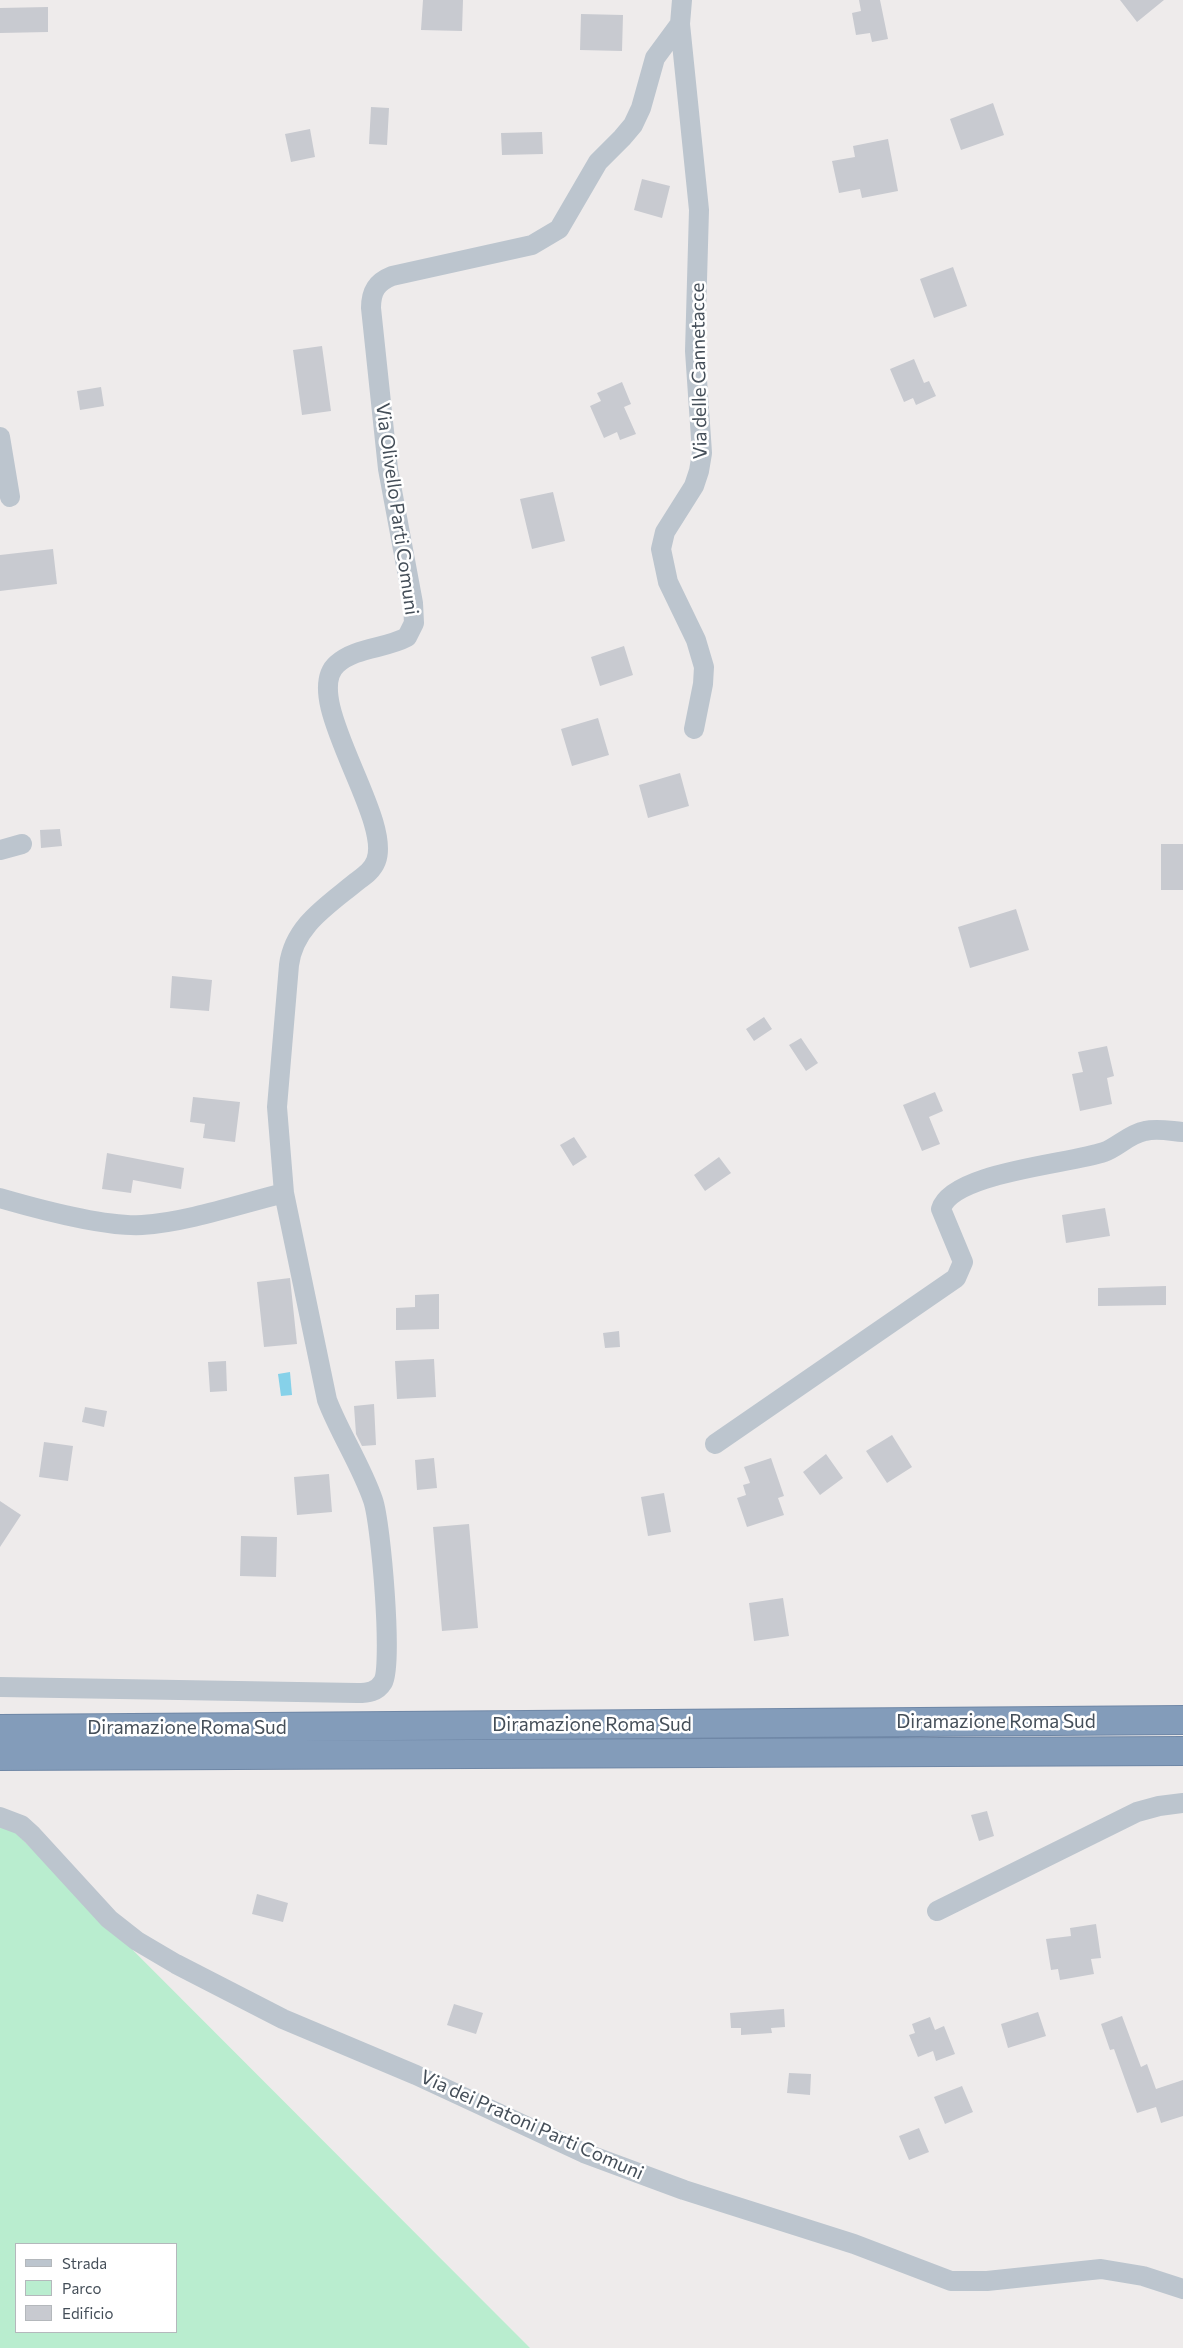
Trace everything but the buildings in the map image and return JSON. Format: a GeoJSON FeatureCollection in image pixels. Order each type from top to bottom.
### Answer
{"type":"FeatureCollection","features":[{"type":"Feature","properties":{"kind":"highway","name":"Diramazione Roma Sud"},"geometry":{"type":"LineString","coordinates":[[0,1729],[1183,1720]]}},
{"type":"Feature","properties":{"kind":"highway","name":"Diramazione Roma Sud"},"geometry":{"type":"LineString","coordinates":[[0,1756],[1183,1751]]}},
{"type":"Feature","properties":{"kind":"street"},"geometry":{"type":"LineString","coordinates":[[680,24],[682,0]]}},
{"type":"Feature","properties":{"kind":"street","name":"Via delle Cannetacce"},"geometry":{"type":"LineString","coordinates":[[680,24],[699,210],[695,351],[702,453],[694,486],[665,532],[661,549],[668,582],[696,640],[704,667],[703,684],[694,730]]}},
{"type":"Feature","properties":{"kind":"street","name":"Via Olivello Parti Comuni"},"geometry":{"type":"LineString","coordinates":[[284,1193],[279,1136],[278,1084],[289,965],[293,945],[309,922],[368,873],[376,862],[379,848],[375,828],[349,762],[329,698],[328,676],[336,665],[347,657],[407,637],[414,622],[413,603],[386,454],[371,308],[373,292],[381,282],[392,276],[532,246],[556,232],[562,225],[598,162],[633,125],[641,108],[655,58],[680,24]]}},
{"type":"Feature","properties":{"kind":"street"},"geometry":{"type":"LineString","coordinates":[[0,437],[10,497]]}},
{"type":"Feature","properties":{"kind":"street"},"geometry":{"type":"LineString","coordinates":[[0,850],[22,844]]}},
{"type":"Feature","properties":{"kind":"street"},"geometry":{"type":"LineString","coordinates":[[715,1444],[956,1278],[963,1262],[941,1209],[944,1201],[952,1194],[963,1187],[995,1176],[1104,1152],[1144,1131],[1183,1132]]}},
{"type":"Feature","properties":{"kind":"street"},"geometry":{"type":"LineString","coordinates":[[0,1198],[104,1222],[142,1225],[177,1220],[284,1193],[327,1400],[339,1430],[365,1480],[376,1511],[381,1540],[384,1593],[385,1679],[375,1690],[357,1693],[0,1687]]}},
{"type":"Feature","properties":{"kind":"street"},"geometry":{"type":"LineString","coordinates":[[937,1910],[1137,1812],[1159,1806],[1183,1803]]}},
{"type":"Feature","properties":{"kind":"street","name":"Via dei Pratoni Parti Comuni"},"geometry":{"type":"LineString","coordinates":[[0,1817],[21,1825],[32,1835],[109,1918],[137,1941],[176,1964],[283,2019],[416,2075],[584,2153],[684,2190],[854,2244],[951,2282],[987,2281],[1101,2269],[1143,2276],[1183,2288]]}},
{"type":"Feature","properties":{"kind":"green space"},"geometry":{"type":"Polygon","coordinates":[[[0,1817],[530,2348],[0,2348],[0,1817]]]}},
{"type":"Feature","properties":{"kind":"water"},"geometry":{"type":"Polygon","coordinates":[[[290,1372],[292,1395],[281,1396],[278,1374],[290,1372]]]}}]}
